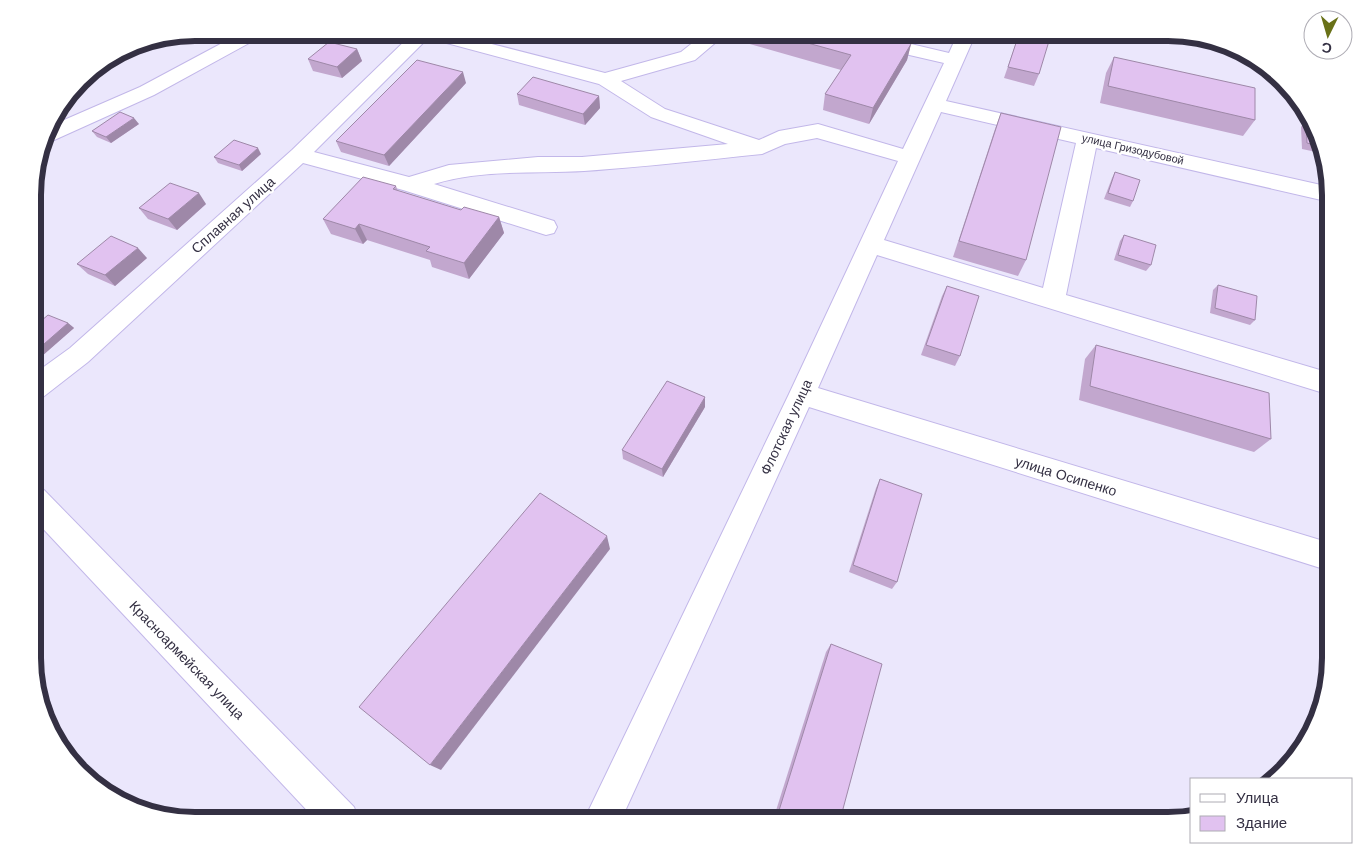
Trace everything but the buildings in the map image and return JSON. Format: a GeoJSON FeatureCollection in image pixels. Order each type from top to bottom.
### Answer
{"type":"FeatureCollection","features":[{"type":"Feature","properties":{"kind":"street"},"geometry":{"type":"LineString","coordinates":[[55,132],[147,91],[238,41]]}},
{"type":"Feature","properties":{"kind":"street","name":"Сплавная улица"},"geometry":{"type":"LineString","coordinates":[[41,383],[79,355],[299,155],[414,41]]}},
{"type":"Feature","properties":{"kind":"street"},"geometry":{"type":"LineString","coordinates":[[462,41],[581,74],[605,78],[658,113],[762,147]]}},
{"type":"Feature","properties":{"kind":"street"},"geometry":{"type":"LineString","coordinates":[[605,78],[688,56],[706,41]]}},
{"type":"Feature","properties":{"kind":"street"},"geometry":{"type":"LineString","coordinates":[[872,41],[955,60]]}},
{"type":"Feature","properties":{"kind":"street","name":"Флотская улица"},"geometry":{"type":"LineString","coordinates":[[606,812],[936,105],[963,41]]}},
{"type":"Feature","properties":{"kind":"street","name":"улица Гризодубовой"},"geometry":{"type":"LineString","coordinates":[[936,105],[1321,192]]}},
{"type":"Feature","properties":{"kind":"street"},"geometry":{"type":"LineString","coordinates":[[409,184],[449,172],[538,164],[582,164],[645,159],[762,147],[780,138],[818,131],[910,158]]}},
{"type":"Feature","properties":{"kind":"street"},"geometry":{"type":"LineString","coordinates":[[1052,300],[1087,139]]}},
{"type":"Feature","properties":{"kind":"street"},"geometry":{"type":"LineString","coordinates":[[299,155],[409,184],[546,227]]}},
{"type":"Feature","properties":{"kind":"street"},"geometry":{"type":"LineString","coordinates":[[871,245],[1321,381]]}},
{"type":"Feature","properties":{"kind":"street","name":"улица Осипенко"},"geometry":{"type":"LineString","coordinates":[[802,394],[1321,554]]}},
{"type":"Feature","properties":{"kind":"street","name":"Красноармейская улица"},"geometry":{"type":"LineString","coordinates":[[41,507],[333,812]]}}]}
